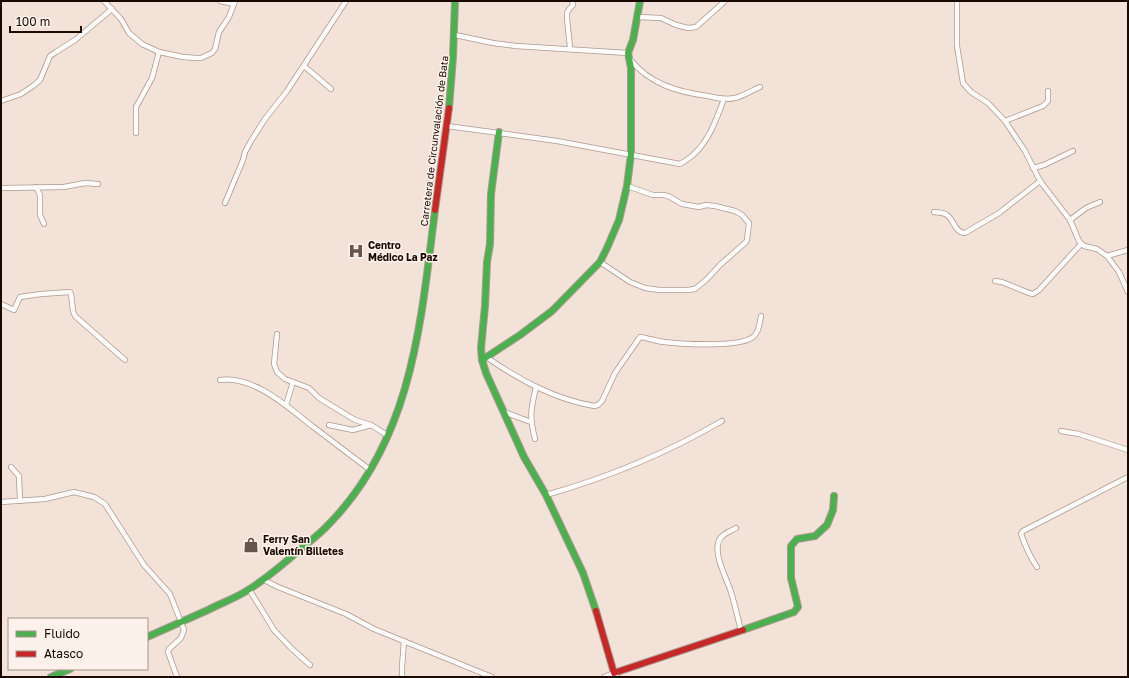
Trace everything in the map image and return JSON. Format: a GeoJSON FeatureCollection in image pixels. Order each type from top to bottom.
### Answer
{"type":"FeatureCollection","features":[{"type":"Feature","properties":{"kind":"street"},"geometry":{"type":"LineString","coordinates":[[104,1],[135,38],[149,48],[159,52],[196,58],[208,56],[215,49],[219,32],[228,20],[234,3],[220,1]]}},
{"type":"Feature","properties":{"kind":"street"},"geometry":{"type":"LineString","coordinates":[[225,203],[251,141],[265,119],[304,66],[346,1]]}},
{"type":"Feature","properties":{"kind":"street","name":"Carretera de Circunvalación de Bata"},"geometry":{"type":"LineString","coordinates":[[148,637],[182,622],[249,589],[264,580],[308,543],[331,521],[354,492],[369,469],[387,435],[397,413],[416,349],[429,270],[453,77],[455,1]]}},
{"type":"Feature","properties":{"kind":"street"},"geometry":{"type":"LineString","coordinates":[[570,49],[570,34],[566,16],[567,12],[573,5],[572,1]]}},
{"type":"Feature","properties":{"kind":"street"},"geometry":{"type":"LineString","coordinates":[[484,359],[552,311],[600,262],[607,248],[619,220],[627,186],[631,154],[631,77],[628,55],[633,40],[640,1]]}},
{"type":"Feature","properties":{"kind":"street"},"geometry":{"type":"LineString","coordinates":[[637,17],[661,18],[676,25],[688,28],[696,27],[725,1]]}},
{"type":"Feature","properties":{"kind":"street"},"geometry":{"type":"LineString","coordinates":[[957,1],[957,46],[960,72],[963,83],[971,92],[988,103],[1005,121],[1022,146],[1040,181],[1070,220],[1081,244],[1097,249],[1107,256],[1119,272],[1128,292]]}},
{"type":"Feature","properties":{"kind":"street"},"geometry":{"type":"LineString","coordinates":[[1,101],[21,94],[33,86],[40,80],[50,56],[75,40],[112,9]]}},
{"type":"Feature","properties":{"kind":"street"},"geometry":{"type":"LineString","coordinates":[[455,35],[516,46],[570,49],[628,55],[641,72],[663,86],[690,94],[724,99],[735,98],[760,87]]}},
{"type":"Feature","properties":{"kind":"street"},"geometry":{"type":"LineString","coordinates":[[136,133],[136,107],[152,78],[159,52]]}},
{"type":"Feature","properties":{"kind":"street"},"geometry":{"type":"LineString","coordinates":[[304,66],[331,89]]}},
{"type":"Feature","properties":{"kind":"street"},"geometry":{"type":"LineString","coordinates":[[1005,121],[1043,106],[1048,101],[1048,91]]}},
{"type":"Feature","properties":{"kind":"street"},"geometry":{"type":"LineString","coordinates":[[447,126],[499,132],[631,154],[680,164],[694,154],[702,144],[714,125],[724,99]]}},
{"type":"Feature","properties":{"kind":"street"},"geometry":{"type":"LineString","coordinates":[[499,132],[491,194],[490,244],[487,262],[481,348],[486,373],[524,457],[546,495],[587,581],[616,675]]}},
{"type":"Feature","properties":{"kind":"street"},"geometry":{"type":"LineString","coordinates":[[1033,168],[1049,163],[1073,151]]}},
{"type":"Feature","properties":{"kind":"street"},"geometry":{"type":"LineString","coordinates":[[934,212],[948,215],[959,231],[965,233],[999,213],[1040,181]]}},
{"type":"Feature","properties":{"kind":"street"},"geometry":{"type":"LineString","coordinates":[[1,188],[64,187],[85,183],[98,184]]}},
{"type":"Feature","properties":{"kind":"street"},"geometry":{"type":"LineString","coordinates":[[600,262],[630,282],[645,288],[659,290],[695,289],[747,240],[749,223],[742,215],[735,211],[715,206],[706,205],[699,207],[682,204],[664,195],[653,195],[627,186]]}},
{"type":"Feature","properties":{"kind":"street"},"geometry":{"type":"LineString","coordinates":[[36,187],[40,195],[40,215],[44,224]]}},
{"type":"Feature","properties":{"kind":"street"},"geometry":{"type":"LineString","coordinates":[[1070,220],[1086,208],[1100,202]]}},
{"type":"Feature","properties":{"kind":"street"},"geometry":{"type":"LineString","coordinates":[[995,281],[1002,282],[1029,294],[1033,294],[1039,290],[1081,244]]}},
{"type":"Feature","properties":{"kind":"street"},"geometry":{"type":"LineString","coordinates":[[1107,256],[1128,250]]}},
{"type":"Feature","properties":{"kind":"street"},"geometry":{"type":"LineString","coordinates":[[1,304],[14,310],[20,297],[68,292],[71,294],[75,316],[125,360]]}},
{"type":"Feature","properties":{"kind":"street"},"geometry":{"type":"LineString","coordinates":[[484,359],[536,387],[563,399],[594,406],[598,405],[602,401],[615,373],[640,337],[666,342],[734,344],[748,341],[754,337],[761,316]]}},
{"type":"Feature","properties":{"kind":"street"},"geometry":{"type":"LineString","coordinates":[[277,334],[274,364],[277,372],[281,376],[309,388],[319,398],[355,420],[370,425],[387,435]]}},
{"type":"Feature","properties":{"kind":"street"},"geometry":{"type":"LineString","coordinates":[[220,380],[230,379],[244,382],[261,390],[286,405],[369,469]]}},
{"type":"Feature","properties":{"kind":"street"},"geometry":{"type":"LineString","coordinates":[[286,405],[293,382]]}},
{"type":"Feature","properties":{"kind":"street"},"geometry":{"type":"LineString","coordinates":[[535,439],[531,422],[531,409],[536,387]]}},
{"type":"Feature","properties":{"kind":"street"},"geometry":{"type":"LineString","coordinates":[[504,412],[531,422]]}},
{"type":"Feature","properties":{"kind":"street"},"geometry":{"type":"LineString","coordinates":[[546,495],[571,488],[647,458],[697,436],[722,421]]}},
{"type":"Feature","properties":{"kind":"street"},"geometry":{"type":"LineString","coordinates":[[329,425],[353,430],[370,425]]}},
{"type":"Feature","properties":{"kind":"street"},"geometry":{"type":"LineString","coordinates":[[1061,431],[1078,434],[1128,450]]}},
{"type":"Feature","properties":{"kind":"street"},"geometry":{"type":"LineString","coordinates":[[11,467],[19,476],[20,501]]}},
{"type":"Feature","properties":{"kind":"street"},"geometry":{"type":"LineString","coordinates":[[1037,567],[1032,560],[1023,539],[1021,534],[1023,532],[1128,477]]}},
{"type":"Feature","properties":{"kind":"street"},"geometry":{"type":"LineString","coordinates":[[1,502],[45,499],[71,492],[78,492],[94,497],[105,504],[144,565],[167,589],[182,622],[184,630],[183,634],[168,652],[177,677]]}},
{"type":"Feature","properties":{"kind":"street"},"geometry":{"type":"LineString","coordinates":[[604,677],[616,675],[789,615],[797,609],[798,603],[791,578],[791,546],[797,539],[815,536],[827,524],[832,510],[834,496]]}},
{"type":"Feature","properties":{"kind":"street"},"geometry":{"type":"LineString","coordinates":[[736,528],[725,534],[720,539],[718,544],[720,561],[730,590],[741,631]]}},
{"type":"Feature","properties":{"kind":"street"},"geometry":{"type":"LineString","coordinates":[[264,580],[346,614],[374,629],[492,677]]}},
{"type":"Feature","properties":{"kind":"street"},"geometry":{"type":"LineString","coordinates":[[249,589],[274,630],[310,665]]}},
{"type":"Feature","properties":{"kind":"street"},"geometry":{"type":"LineString","coordinates":[[402,677],[404,641]]}},
{"type":"Feature","properties":{"kind":"street"},"geometry":{"type":"LineString","coordinates":[[51,677],[68,670]]}},
{"type":"Feature","properties":{"kind":"traffic: fast"},"geometry":{"type":"LineString","coordinates":[[449,108],[455,1]]}},
{"type":"Feature","properties":{"kind":"traffic: fast"},"geometry":{"type":"LineString","coordinates":[[482,360],[520,335],[552,311],[600,262],[607,248],[619,220],[627,186],[631,154],[631,68],[628,53],[633,40],[640,1]]}},
{"type":"Feature","properties":{"kind":"traffic: fast"},"geometry":{"type":"LineString","coordinates":[[499,132],[491,194],[490,244],[487,262],[481,348],[482,360],[486,373],[524,457],[546,495],[583,573],[596,611]]}},
{"type":"Feature","properties":{"kind":"traffic: fast"},"geometry":{"type":"LineString","coordinates":[[148,637],[233,598],[261,581],[279,568],[322,531],[358,489],[379,453],[396,415],[408,376],[418,335],[435,210]]}},
{"type":"Feature","properties":{"kind":"traffic: fast"},"geometry":{"type":"LineString","coordinates":[[743,630],[794,612],[798,607],[791,578],[791,546],[797,539],[815,536],[827,525],[833,510],[834,496]]}},
{"type":"Feature","properties":{"kind":"traffic: fast"},"geometry":{"type":"LineString","coordinates":[[51,677],[68,670]]}},
{"type":"Feature","properties":{"kind":"traffic: jam"},"geometry":{"type":"LineString","coordinates":[[435,210],[449,108]]}},
{"type":"Feature","properties":{"kind":"traffic: jam"},"geometry":{"type":"LineString","coordinates":[[596,611],[614,673],[743,630]]}},
{"type":"Feature","properties":{"kind":"place","name":"Centro Médico La Paz"},"geometry":{"type":"Point","coordinates":[356,251]}},
{"type":"Feature","properties":{"kind":"place","name":"Ferry San Valentín Billetes"},"geometry":{"type":"Point","coordinates":[251,545]}}]}
